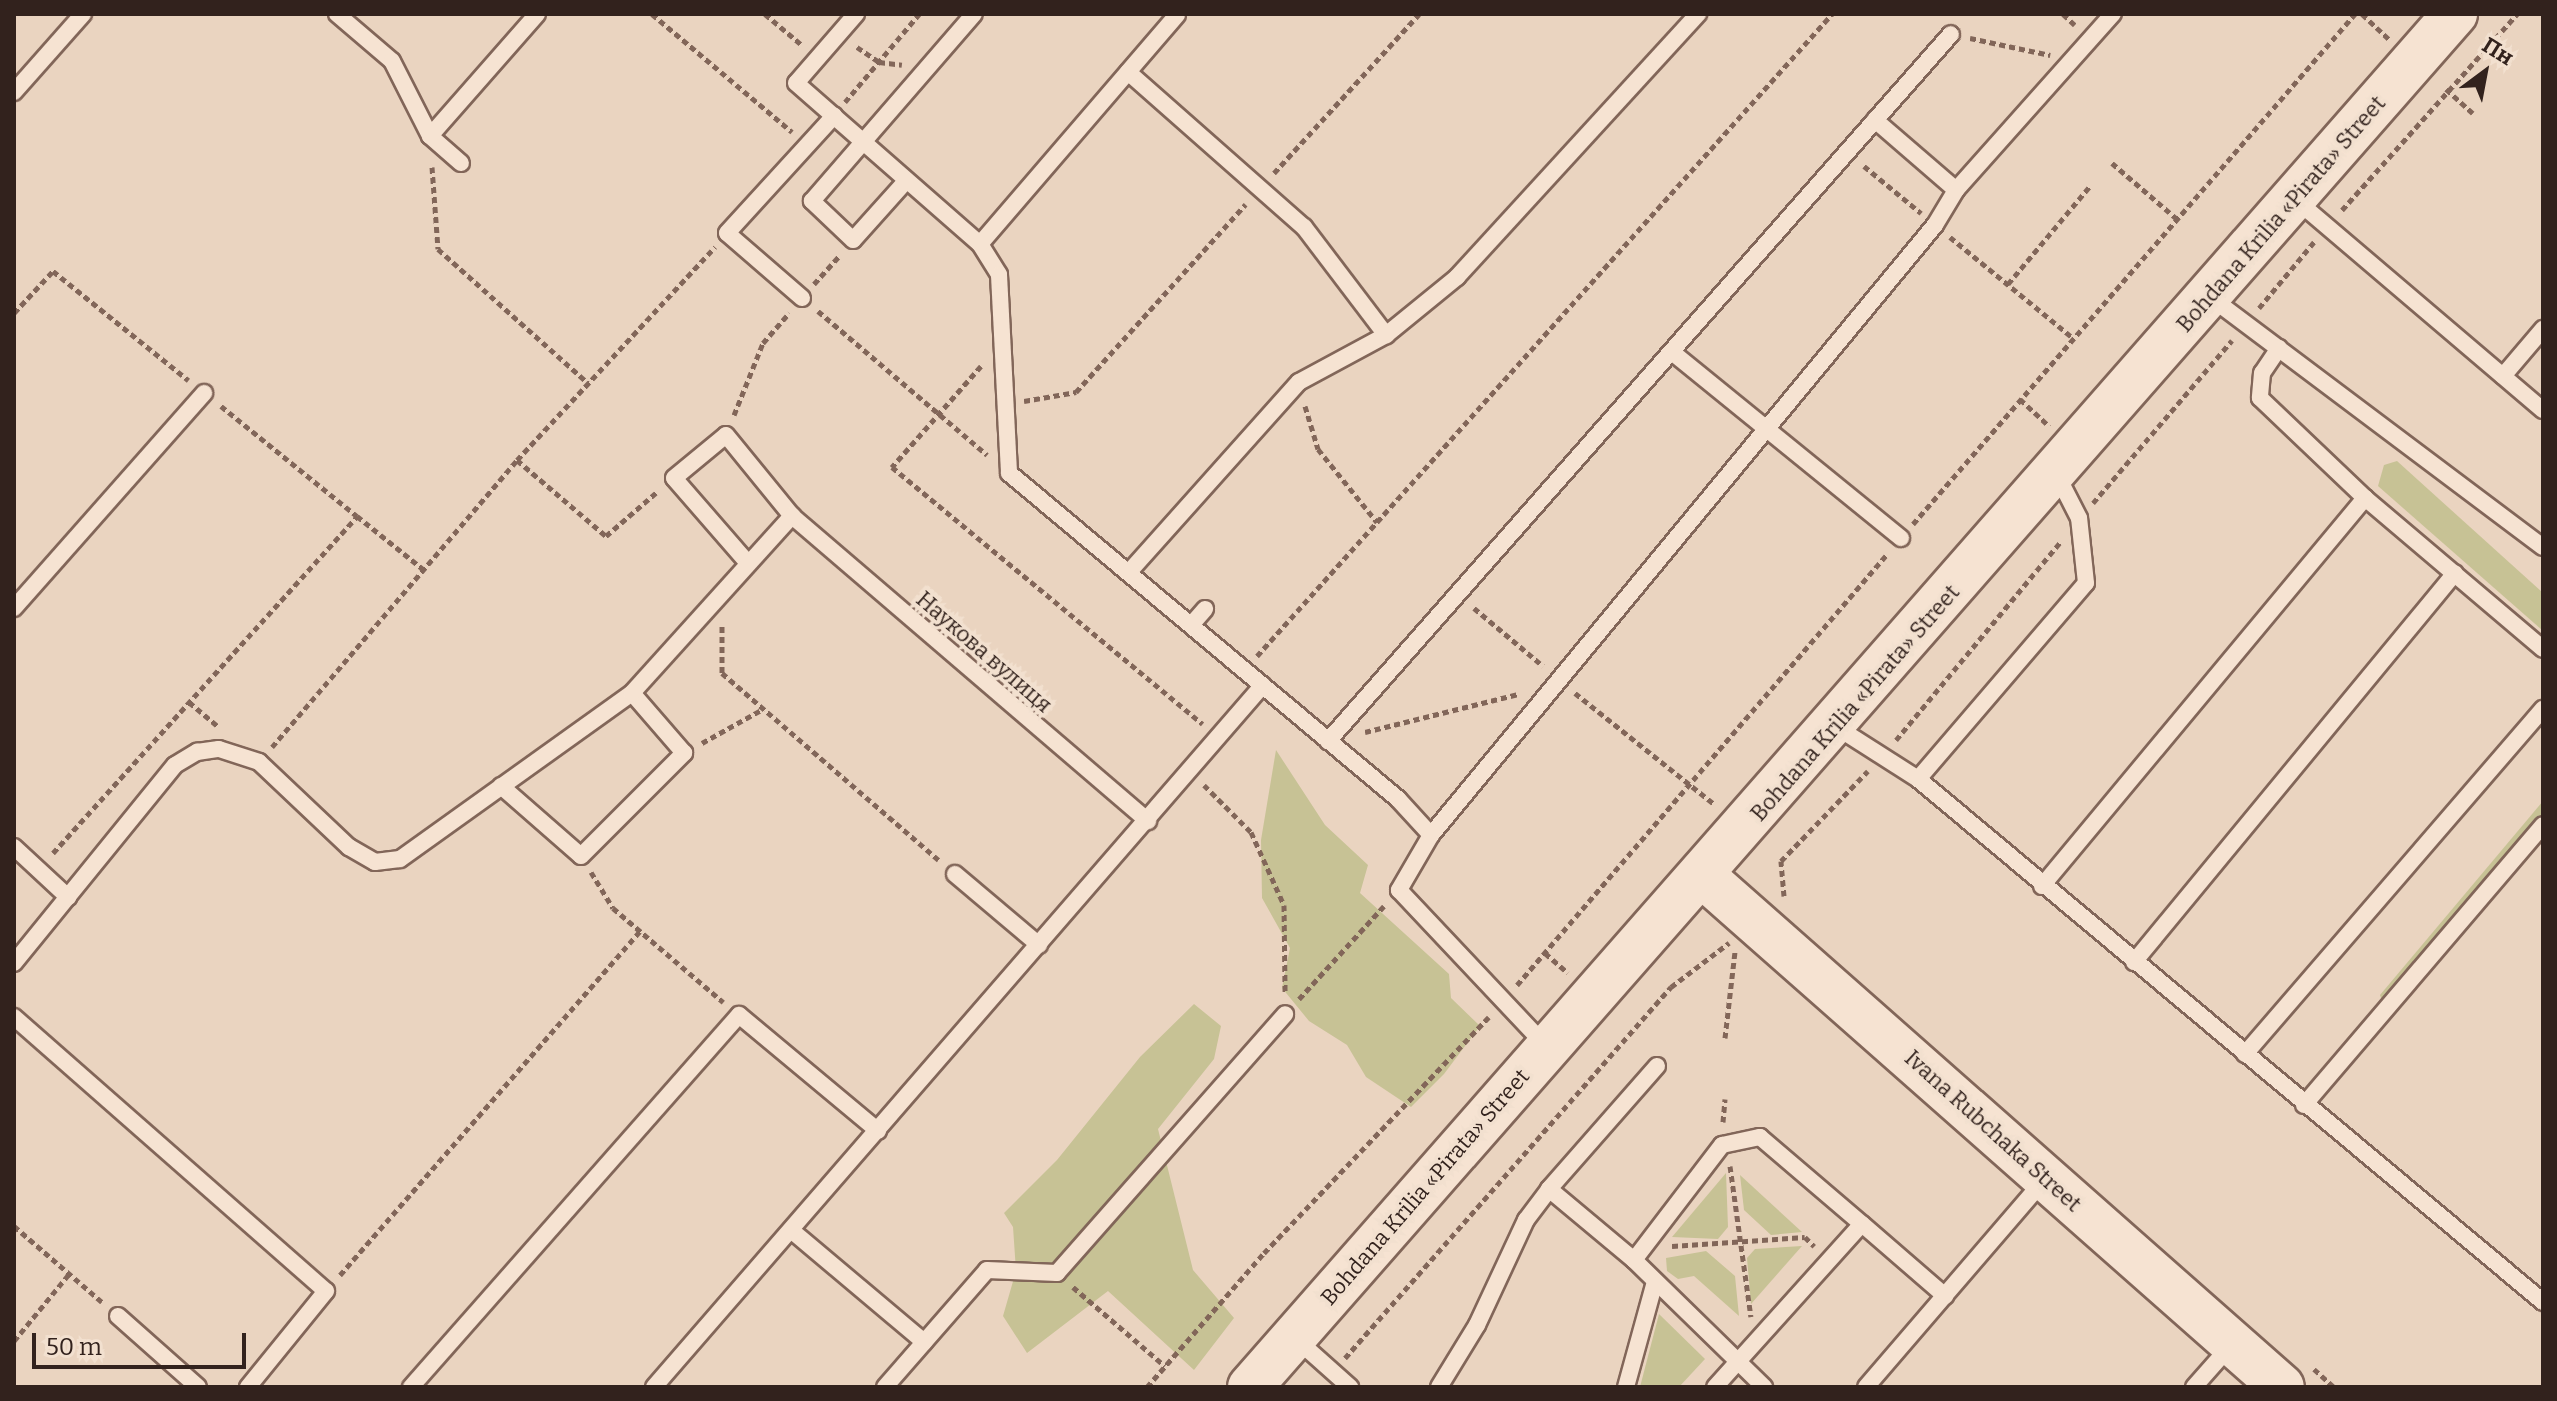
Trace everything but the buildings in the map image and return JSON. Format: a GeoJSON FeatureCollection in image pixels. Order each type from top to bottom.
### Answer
{"type":"FeatureCollection","features":[{"type":"Feature","properties":{"kind":"street","name":"Bohdana Krilia «Pirata» Street"},"geometry":{"type":"LineString","coordinates":[[1250,1387],[1547,1047],[1835,726],[2455,14]]}},
{"type":"Feature","properties":{"kind":"street","name":"Ivana Rubchaka Street"},"geometry":{"type":"LineString","coordinates":[[1703,876],[2282,1387]]}},
{"type":"Feature","properties":{"kind":"lane"},"geometry":{"type":"LineString","coordinates":[[14,92],[83,14]]}},
{"type":"Feature","properties":{"kind":"lane"},"geometry":{"type":"LineString","coordinates":[[337,14],[392,61],[430,136],[461,163]]}},
{"type":"Feature","properties":{"kind":"lane"},"geometry":{"type":"LineString","coordinates":[[430,136],[537,14]]}},
{"type":"Feature","properties":{"kind":"lane"},"geometry":{"type":"LineString","coordinates":[[856,14],[815,56],[796,83],[980,244],[999,275],[1009,473],[1398,799],[1431,835]]}},
{"type":"Feature","properties":{"kind":"lane"},"geometry":{"type":"LineString","coordinates":[[906,181],[853,240],[812,201],[974,14]]}},
{"type":"Feature","properties":{"kind":"lane"},"geometry":{"type":"LineString","coordinates":[[1129,572],[1299,382],[1386,335],[1457,277],[1698,14]]}},
{"type":"Feature","properties":{"kind":"lane"},"geometry":{"type":"LineString","coordinates":[[1547,1047],[1399,890],[1431,835],[1562,683],[1769,430],[1935,225],[1956,190],[2113,14]]}},
{"type":"Feature","properties":{"kind":"lane"},"geometry":{"type":"LineString","coordinates":[[980,244],[1177,15]]}},
{"type":"Feature","properties":{"kind":"lane"},"geometry":{"type":"LineString","coordinates":[[1328,741],[1951,34]]}},
{"type":"Feature","properties":{"kind":"lane"},"geometry":{"type":"LineString","coordinates":[[1128,72],[1304,227],[1386,335]]}},
{"type":"Feature","properties":{"kind":"lane"},"geometry":{"type":"LineString","coordinates":[[802,298],[727,233],[834,116]]}},
{"type":"Feature","properties":{"kind":"lane"},"geometry":{"type":"LineString","coordinates":[[1875,120],[1956,190]]}},
{"type":"Feature","properties":{"kind":"lane"},"geometry":{"type":"LineString","coordinates":[[2294,199],[2543,410]]}},
{"type":"Feature","properties":{"kind":"lane"},"geometry":{"type":"LineString","coordinates":[[2210,297],[2543,547]]}},
{"type":"Feature","properties":{"kind":"lane"},"geometry":{"type":"LineString","coordinates":[[2503,376],[2543,329]]}},
{"type":"Feature","properties":{"kind":"lane"},"geometry":{"type":"LineString","coordinates":[[2279,348],[2262,373],[2260,398],[2365,498],[2543,649]]}},
{"type":"Feature","properties":{"kind":"lane"},"geometry":{"type":"LineString","coordinates":[[1672,352],[1901,538]]}},
{"type":"Feature","properties":{"kind":"lane"},"geometry":{"type":"LineString","coordinates":[[14,608],[204,393]]}},
{"type":"Feature","properties":{"kind":"lane"},"geometry":{"type":"LineString","coordinates":[[726,435],[674,478],[747,562]]}},
{"type":"Feature","properties":{"kind":"lane","name":"Наукова вулиця"},"geometry":{"type":"LineString","coordinates":[[726,435],[792,516],[1148,821]]}},
{"type":"Feature","properties":{"kind":"lane"},"geometry":{"type":"LineString","coordinates":[[1918,779],[2086,583],[2079,518],[2056,473]]}},
{"type":"Feature","properties":{"kind":"lane"},"geometry":{"type":"LineString","coordinates":[[2042,886],[2365,498]]}},
{"type":"Feature","properties":{"kind":"lane"},"geometry":{"type":"LineString","coordinates":[[14,963],[175,765],[197,752],[219,749],[259,762],[349,847],[375,862],[400,859],[632,693],[747,562],[792,516]]}},
{"type":"Feature","properties":{"kind":"lane"},"geometry":{"type":"LineString","coordinates":[[2134,962],[2455,573]]}},
{"type":"Feature","properties":{"kind":"lane"},"geometry":{"type":"LineString","coordinates":[[1192,624],[1205,609]]}},
{"type":"Feature","properties":{"kind":"lane"},"geometry":{"type":"LineString","coordinates":[[654,1387],[1263,685]]}},
{"type":"Feature","properties":{"kind":"lane"},"geometry":{"type":"LineString","coordinates":[[501,786],[581,856],[684,753],[632,693]]}},
{"type":"Feature","properties":{"kind":"lane"},"geometry":{"type":"LineString","coordinates":[[2245,1054],[2543,709]]}},
{"type":"Feature","properties":{"kind":"lane"},"geometry":{"type":"LineString","coordinates":[[1835,726],[1918,779],[2042,886],[2543,1302]]}},
{"type":"Feature","properties":{"kind":"lane"},"geometry":{"type":"LineString","coordinates":[[2304,1105],[2543,825]]}},
{"type":"Feature","properties":{"kind":"lane"},"geometry":{"type":"LineString","coordinates":[[14,847],[68,897]]}},
{"type":"Feature","properties":{"kind":"lane"},"geometry":{"type":"LineString","coordinates":[[955,874],[1039,945]]}},
{"type":"Feature","properties":{"kind":"lane"},"geometry":{"type":"LineString","coordinates":[[885,1387],[987,1270],[1057,1273],[1285,1014]]}},
{"type":"Feature","properties":{"kind":"lane"},"geometry":{"type":"LineString","coordinates":[[411,1387],[739,1015],[878,1131]]}},
{"type":"Feature","properties":{"kind":"lane"},"geometry":{"type":"LineString","coordinates":[[14,1017],[326,1291],[248,1387]]}},
{"type":"Feature","properties":{"kind":"lane"},"geometry":{"type":"LineString","coordinates":[[1439,1387],[1477,1325],[1526,1220],[1549,1189],[1657,1066]]}},
{"type":"Feature","properties":{"kind":"lane"},"geometry":{"type":"LineString","coordinates":[[1634,1260],[1722,1145],[1760,1137],[1945,1296]]}},
{"type":"Feature","properties":{"kind":"lane"},"geometry":{"type":"LineString","coordinates":[[1866,1387],[2046,1178]]}},
{"type":"Feature","properties":{"kind":"lane"},"geometry":{"type":"LineString","coordinates":[[1549,1189],[1634,1260],[1764,1387]]}},
{"type":"Feature","properties":{"kind":"lane"},"geometry":{"type":"LineString","coordinates":[[1715,1387],[1862,1224]]}},
{"type":"Feature","properties":{"kind":"lane"},"geometry":{"type":"LineString","coordinates":[[791,1230],[924,1342]]}},
{"type":"Feature","properties":{"kind":"lane"},"geometry":{"type":"LineString","coordinates":[[1626,1387],[1655,1282]]}},
{"type":"Feature","properties":{"kind":"lane"},"geometry":{"type":"LineString","coordinates":[[118,1316],[198,1387]]}},
{"type":"Feature","properties":{"kind":"lane"},"geometry":{"type":"LineString","coordinates":[[1294,1337],[1350,1387]]}},
{"type":"Feature","properties":{"kind":"lane"},"geometry":{"type":"LineString","coordinates":[[2194,1387],[2233,1343]]}},
{"type":"Feature","properties":{"kind":"path"},"geometry":{"type":"LineString","coordinates":[[652,14],[808,145]]}},
{"type":"Feature","properties":{"kind":"path"},"geometry":{"type":"LineString","coordinates":[[765,14],[815,56]]}},
{"type":"Feature","properties":{"kind":"path"},"geometry":{"type":"LineString","coordinates":[[834,116],[919,14]]}},
{"type":"Feature","properties":{"kind":"path"},"geometry":{"type":"LineString","coordinates":[[1005,404],[1076,392],[1419,14]]}},
{"type":"Feature","properties":{"kind":"path"},"geometry":{"type":"LineString","coordinates":[[1245,669],[1832,14]]}},
{"type":"Feature","properties":{"kind":"path"},"geometry":{"type":"LineString","coordinates":[[2063,14],[2081,30]]}},
{"type":"Feature","properties":{"kind":"path"},"geometry":{"type":"LineString","coordinates":[[1147,1387],[1264,1253],[1505,999],[2355,14]]}},
{"type":"Feature","properties":{"kind":"path"},"geometry":{"type":"LineString","coordinates":[[1780,892],[1781,861],[1883,756],[2079,518],[2327,227],[2446,89],[2517,14]]}},
{"type":"Feature","properties":{"kind":"path"},"geometry":{"type":"LineString","coordinates":[[1951,34],[2072,60]]}},
{"type":"Feature","properties":{"kind":"path"},"geometry":{"type":"LineString","coordinates":[[2446,89],[2473,113]]}},
{"type":"Feature","properties":{"kind":"path"},"geometry":{"type":"LineString","coordinates":[[430,136],[438,249],[588,383]]}},
{"type":"Feature","properties":{"kind":"path"},"geometry":{"type":"LineString","coordinates":[[1847,152],[2073,338]]}},
{"type":"Feature","properties":{"kind":"path"},"geometry":{"type":"LineString","coordinates":[[2112,163],[2177,219]]}},
{"type":"Feature","properties":{"kind":"path"},"geometry":{"type":"LineString","coordinates":[[2008,284],[2090,186]]}},
{"type":"Feature","properties":{"kind":"path"},"geometry":{"type":"LineString","coordinates":[[259,762],[517,460],[727,233]]}},
{"type":"Feature","properties":{"kind":"path"},"geometry":{"type":"LineString","coordinates":[[726,435],[763,343],[853,240]]}},
{"type":"Feature","properties":{"kind":"path"},"geometry":{"type":"LineString","coordinates":[[802,298],[1009,473]]}},
{"type":"Feature","properties":{"kind":"path"},"geometry":{"type":"LineString","coordinates":[[1002,341],[892,467],[1219,737]]}},
{"type":"Feature","properties":{"kind":"path"},"geometry":{"type":"LineString","coordinates":[[1299,382],[1318,449],[1377,522]]}},
{"type":"Feature","properties":{"kind":"path"},"geometry":{"type":"LineString","coordinates":[[517,460],[606,536],[674,478]]}},
{"type":"Feature","properties":{"kind":"path"},"geometry":{"type":"LineString","coordinates":[[39,869],[357,516],[423,569]]}},
{"type":"Feature","properties":{"kind":"path"},"geometry":{"type":"LineString","coordinates":[[722,592],[722,673],[955,874]]}},
{"type":"Feature","properties":{"kind":"path"},"geometry":{"type":"LineString","coordinates":[[1458,595],[1718,808]]}},
{"type":"Feature","properties":{"kind":"path"},"geometry":{"type":"LineString","coordinates":[[1328,741],[1562,683]]}},
{"type":"Feature","properties":{"kind":"path"},"geometry":{"type":"LineString","coordinates":[[684,753],[763,709]]}},
{"type":"Feature","properties":{"kind":"path"},"geometry":{"type":"LineString","coordinates":[[1190,771],[1251,832],[1284,905],[1285,1014]]}},
{"type":"Feature","properties":{"kind":"path"},"geometry":{"type":"LineString","coordinates":[[1773,853],[1781,861]]}},
{"type":"Feature","properties":{"kind":"path"},"geometry":{"type":"LineString","coordinates":[[581,856],[613,908],[739,1015]]}},
{"type":"Feature","properties":{"kind":"path"},"geometry":{"type":"LineString","coordinates":[[1285,1014],[1399,890]]}},
{"type":"Feature","properties":{"kind":"path"},"geometry":{"type":"LineString","coordinates":[[326,1291],[640,931]]}},
{"type":"Feature","properties":{"kind":"path"},"geometry":{"type":"LineString","coordinates":[[1340,1365],[1671,987],[1736,938],[1725,1038]]}},
{"type":"Feature","properties":{"kind":"path"},"geometry":{"type":"LineString","coordinates":[[1725,1099],[1722,1145],[1735,1179],[1747,1314],[1765,1331]]}},
{"type":"Feature","properties":{"kind":"path"},"geometry":{"type":"LineString","coordinates":[[14,1226],[118,1316]]}},
{"type":"Feature","properties":{"kind":"path"},"geometry":{"type":"LineString","coordinates":[[1634,1260],[1658,1246],[1741,1244],[1805,1237],[1829,1260]]}},
{"type":"Feature","properties":{"kind":"path"},"geometry":{"type":"LineString","coordinates":[[1057,1273],[1165,1366]]}},
{"type":"Feature","properties":{"kind":"path"},"geometry":{"type":"LineString","coordinates":[[14,1341],[69,1274]]}},
{"type":"Feature","properties":{"kind":"shaded area"},"geometry":{"type":"Polygon","coordinates":[[[2397,461],[2543,593],[2543,631],[2378,486],[2384,465],[2397,461]]]}},
{"type":"Feature","properties":{"kind":"shaded area"},"geometry":{"type":"Polygon","coordinates":[[[1276,750],[1325,825],[1368,865],[1360,893],[1449,974],[1451,998],[1480,1026],[1444,1074],[1411,1107],[1366,1077],[1347,1045],[1309,1021],[1282,988],[1290,948],[1262,898],[1261,840],[1276,750]]]}},
{"type":"Feature","properties":{"kind":"shaded area"},"geometry":{"type":"Polygon","coordinates":[[[2543,801],[2543,814],[2382,1001],[2380,995],[2543,801]]]}},
{"type":"Feature","properties":{"kind":"shaded area"},"geometry":{"type":"Polygon","coordinates":[[[1194,1004],[1221,1026],[1214,1059],[1158,1129],[1193,1270],[1234,1318],[1194,1370],[1108,1291],[1027,1353],[1003,1316],[1016,1271],[1013,1227],[1004,1213],[1057,1160],[1140,1057],[1194,1004]]]}},
{"type":"Feature","properties":{"kind":"shaded area"},"geometry":{"type":"Polygon","coordinates":[[[1726,1173],[1728,1227],[1718,1239],[1672,1237],[1726,1173]]]}},
{"type":"Feature","properties":{"kind":"shaded area"},"geometry":{"type":"Polygon","coordinates":[[[1740,1175],[1802,1232],[1771,1235],[1744,1210],[1740,1175]]]}},
{"type":"Feature","properties":{"kind":"shaded area"},"geometry":{"type":"Polygon","coordinates":[[[1802,1246],[1751,1304],[1747,1258],[1755,1249],[1802,1246]]]}},
{"type":"Feature","properties":{"kind":"shaded area"},"geometry":{"type":"Polygon","coordinates":[[[1706,1251],[1735,1276],[1739,1316],[1694,1276],[1678,1279],[1667,1271],[1666,1258],[1706,1251]]]}},
{"type":"Feature","properties":{"kind":"shaded area"},"geometry":{"type":"Polygon","coordinates":[[[1659,1314],[1705,1359],[1679,1387],[1640,1387],[1659,1314]]]}}]}
